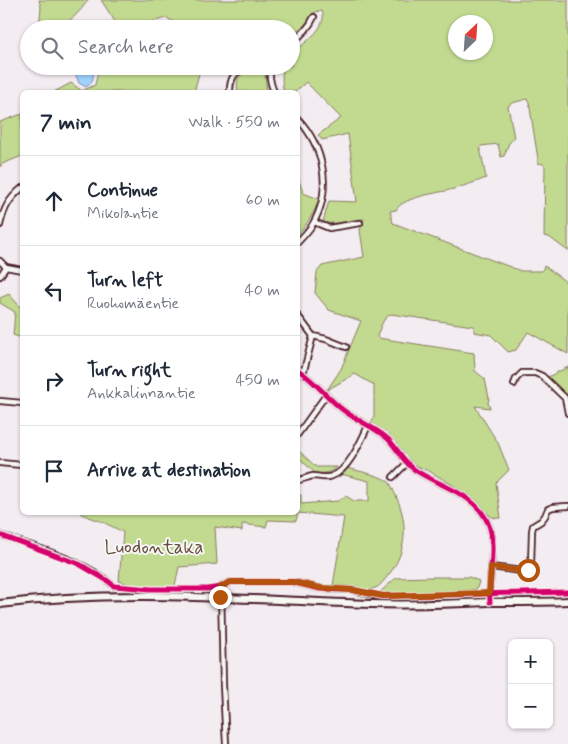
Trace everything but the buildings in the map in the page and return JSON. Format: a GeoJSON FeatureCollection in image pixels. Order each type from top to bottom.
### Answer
{"type":"FeatureCollection","features":[{"type":"Feature","properties":{"kind":"highway"},"geometry":{"type":"LineString","coordinates":[[0,604],[72,597],[122,595],[220,597],[372,604],[568,601]]}},
{"type":"Feature","properties":{"kind":"street"},"geometry":{"type":"LineString","coordinates":[[300,35],[314,18]]}},
{"type":"Feature","properties":{"kind":"street"},"geometry":{"type":"LineString","coordinates":[[230,90],[234,75]]}},
{"type":"Feature","properties":{"kind":"street"},"geometry":{"type":"LineString","coordinates":[[270,75],[273,90]]}},
{"type":"Feature","properties":{"kind":"street"},"geometry":{"type":"LineString","coordinates":[[300,121],[316,146],[324,176],[322,201],[314,222],[300,240]]}},
{"type":"Feature","properties":{"kind":"street"},"geometry":{"type":"LineString","coordinates":[[0,225],[4,210],[20,190]]}},
{"type":"Feature","properties":{"kind":"street"},"geometry":{"type":"LineString","coordinates":[[314,222],[329,228],[360,222]]}},
{"type":"Feature","properties":{"kind":"street"},"geometry":{"type":"LineString","coordinates":[[0,261],[6,267],[20,270]]}},
{"type":"Feature","properties":{"kind":"street"},"geometry":{"type":"LineString","coordinates":[[0,276],[6,267]]}},
{"type":"Feature","properties":{"kind":"street"},"geometry":{"type":"LineString","coordinates":[[300,318],[314,336],[326,338],[346,347]]}},
{"type":"Feature","properties":{"kind":"street"},"geometry":{"type":"LineString","coordinates":[[303,374],[314,336]]}},
{"type":"Feature","properties":{"kind":"street"},"geometry":{"type":"LineString","coordinates":[[300,372],[345,412],[388,438],[407,463],[416,471],[466,498],[483,514],[491,533],[490,602]]}},
{"type":"Feature","properties":{"kind":"street"},"geometry":{"type":"LineString","coordinates":[[514,384],[522,373],[535,373],[542,376],[565,398],[568,413]]}},
{"type":"Feature","properties":{"kind":"street"},"geometry":{"type":"LineString","coordinates":[[300,431],[326,395]]}},
{"type":"Feature","properties":{"kind":"street"},"geometry":{"type":"LineString","coordinates":[[0,401],[20,403]]}},
{"type":"Feature","properties":{"kind":"street"},"geometry":{"type":"LineString","coordinates":[[300,479],[313,476],[321,478],[330,477],[338,474],[356,451],[368,426]]}},
{"type":"Feature","properties":{"kind":"street"},"geometry":{"type":"LineString","coordinates":[[0,463],[20,465]]}},
{"type":"Feature","properties":{"kind":"street"},"geometry":{"type":"LineString","coordinates":[[393,476],[407,463]]}},
{"type":"Feature","properties":{"kind":"street"},"geometry":{"type":"LineString","coordinates":[[491,567],[528,570],[531,564],[532,531],[534,526],[553,507],[568,506]]}},
{"type":"Feature","properties":{"kind":"street"},"geometry":{"type":"LineString","coordinates":[[0,535],[79,564],[114,586]]}},
{"type":"Feature","properties":{"kind":"street"},"geometry":{"type":"LineString","coordinates":[[226,744],[221,587],[228,583],[254,581],[293,582],[321,588],[353,590],[374,595]]}},
{"type":"Feature","properties":{"kind":"green space"},"geometry":{"type":"Polygon","coordinates":[[[39,0],[88,0],[70,20],[40,20],[41,7],[39,0]]]}},
{"type":"Feature","properties":{"kind":"green space"},"geometry":{"type":"Polygon","coordinates":[[[101,0],[568,0],[568,251],[549,237],[544,236],[545,166],[538,163],[527,99],[508,106],[514,138],[509,143],[504,156],[501,157],[498,144],[481,146],[486,178],[457,188],[414,198],[400,205],[396,210],[390,211],[393,223],[521,271],[542,271],[544,266],[566,282],[568,288],[568,354],[528,332],[516,350],[508,352],[491,335],[474,332],[473,326],[391,314],[384,320],[377,336],[378,338],[474,353],[475,371],[485,379],[490,408],[475,406],[498,443],[509,470],[496,483],[501,518],[490,516],[477,502],[460,490],[431,472],[413,464],[388,437],[370,425],[374,418],[374,385],[355,374],[327,390],[341,369],[361,321],[329,310],[315,293],[317,272],[322,266],[364,257],[360,230],[364,219],[333,223],[323,222],[329,201],[357,202],[348,134],[322,140],[318,135],[341,118],[306,82],[297,90],[284,90],[282,79],[282,75],[300,75],[300,47],[313,36],[322,24],[322,11],[315,12],[300,28],[300,20],[170,20],[167,18],[159,20],[114,20],[101,0]]]}},
{"type":"Feature","properties":{"kind":"green space"},"geometry":{"type":"Polygon","coordinates":[[[97,75],[199,75],[195,90],[84,90],[95,85],[97,75]]]}},
{"type":"Feature","properties":{"kind":"green space"},"geometry":{"type":"Polygon","coordinates":[[[241,75],[264,75],[267,90],[238,90],[239,77],[241,75]]]}},
{"type":"Feature","properties":{"kind":"green space"},"geometry":{"type":"Polygon","coordinates":[[[71,83],[81,90],[58,90],[71,83]]]}},
{"type":"Feature","properties":{"kind":"green space"},"geometry":{"type":"Polygon","coordinates":[[[20,115],[20,157],[2,164],[0,167],[0,122],[20,115]]]}},
{"type":"Feature","properties":{"kind":"green space"},"geometry":{"type":"Polygon","coordinates":[[[300,183],[303,193],[319,199],[313,214],[300,232],[300,183]]]}},
{"type":"Feature","properties":{"kind":"green space"},"geometry":{"type":"Polygon","coordinates":[[[9,294],[20,307],[20,337],[13,335],[15,312],[0,303],[0,298],[9,294]]]}},
{"type":"Feature","properties":{"kind":"green space"},"geometry":{"type":"Polygon","coordinates":[[[568,367],[568,402],[564,392],[548,377],[568,367]]]}},
{"type":"Feature","properties":{"kind":"green space"},"geometry":{"type":"Polygon","coordinates":[[[300,452],[316,467],[337,467],[327,473],[315,473],[300,459],[300,452]]]}},
{"type":"Feature","properties":{"kind":"green space"},"geometry":{"type":"Polygon","coordinates":[[[346,468],[375,475],[386,480],[393,489],[400,507],[404,528],[402,549],[393,569],[378,587],[361,590],[333,586],[344,517],[300,513],[300,495],[301,504],[338,501],[346,496],[354,501],[369,501],[369,481],[341,474],[346,468]]]}},
{"type":"Feature","properties":{"kind":"green space","name":"Luodontaka"},"geometry":{"type":"Polygon","coordinates":[[[84,515],[298,515],[296,521],[268,520],[266,527],[242,524],[242,531],[215,527],[217,564],[179,567],[175,586],[139,585],[119,581],[123,532],[84,515]]]}},
{"type":"Feature","properties":{"kind":"green space"},"geometry":{"type":"Polygon","coordinates":[[[469,577],[479,581],[477,588],[474,590],[383,594],[380,592],[396,578],[469,577]]]}},
{"type":"Feature","properties":{"kind":"water"},"geometry":{"type":"Polygon","coordinates":[[[76,75],[93,75],[91,83],[86,87],[79,83],[76,75]]]}},
{"type":"Feature","properties":{"kind":"cycle path"},"geometry":{"type":"LineString","coordinates":[[300,372],[343,410],[388,439],[411,467],[475,504],[491,531],[490,602]]}},
{"type":"Feature","properties":{"kind":"cycle path"},"geometry":{"type":"LineString","coordinates":[[0,535],[79,564],[114,586],[151,589],[207,589],[221,587],[231,582],[293,582],[321,589],[353,590],[383,596],[568,592]]}},
{"type":"Feature","properties":{"kind":"route"},"geometry":{"type":"LineString","coordinates":[[220,597],[221,587],[228,583],[254,581],[293,582],[321,588],[353,590],[383,596],[489,593],[491,567],[528,570]]}}]}
